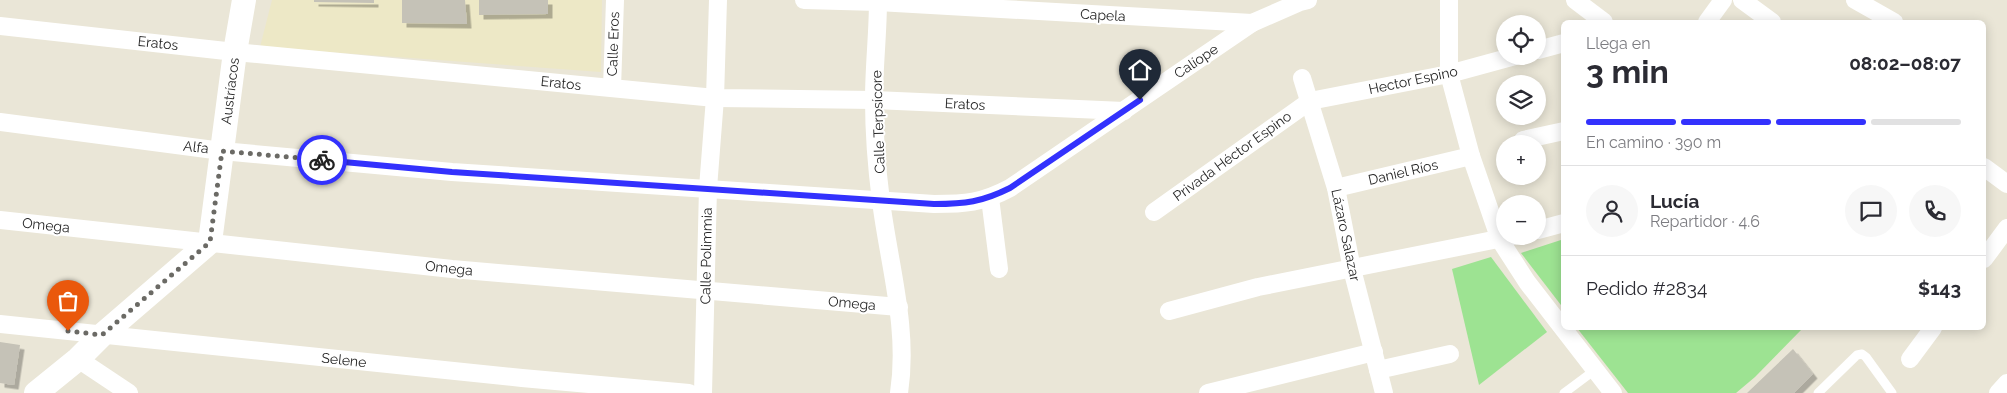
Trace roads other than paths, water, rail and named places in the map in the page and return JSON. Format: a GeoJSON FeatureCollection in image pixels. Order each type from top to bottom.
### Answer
{"type":"FeatureCollection","features":[{"type":"Feature","properties":{"kind":"street","name":"Austríacos"},"geometry":{"type":"LineString","coordinates":[[210,242],[235,52],[244,0]]}},
{"type":"Feature","properties":{"kind":"street","name":"Calle Eros"},"geometry":{"type":"LineString","coordinates":[[612,88],[614,0]]}},
{"type":"Feature","properties":{"kind":"street","name":"Calle Polimmia"},"geometry":{"type":"LineString","coordinates":[[703,393],[708,188],[715,98],[718,0]]}},
{"type":"Feature","properties":{"kind":"street","name":"Capela"},"geometry":{"type":"LineString","coordinates":[[804,0],[878,1],[1252,23],[1302,1]]}},
{"type":"Feature","properties":{"kind":"street"},"geometry":{"type":"LineString","coordinates":[[1449,0],[1449,74],[1470,156],[1496,214]]}},
{"type":"Feature","properties":{"kind":"street"},"geometry":{"type":"LineString","coordinates":[[1575,0],[1601,20]]}},
{"type":"Feature","properties":{"kind":"street"},"geometry":{"type":"LineString","coordinates":[[1709,20],[1723,0]]}},
{"type":"Feature","properties":{"kind":"street"},"geometry":{"type":"LineString","coordinates":[[1742,0],[1769,20]]}},
{"type":"Feature","properties":{"kind":"street"},"geometry":{"type":"LineString","coordinates":[[1855,0],[1890,20]]}},
{"type":"Feature","properties":{"kind":"street","name":"Calle Terpsícore"},"geometry":{"type":"LineString","coordinates":[[878,1],[874,100],[881,201],[899,307],[902,344],[902,373],[899,393]]}},
{"type":"Feature","properties":{"kind":"street","name":"Calíope"},"geometry":{"type":"LineString","coordinates":[[990,198],[1024,179],[1252,23]]}},
{"type":"Feature","properties":{"kind":"street","name":"Eratos"},"geometry":{"type":"LineString","coordinates":[[0,26],[235,52],[715,98],[874,100],[1124,111]]}},
{"type":"Feature","properties":{"kind":"street"},"geometry":{"type":"LineString","coordinates":[[1546,48],[1561,44]]}},
{"type":"Feature","properties":{"kind":"street","name":"Hector Espino"},"geometry":{"type":"LineString","coordinates":[[1310,101],[1449,74],[1496,61]]}},
{"type":"Feature","properties":{"kind":"street","name":"Lázaro Salazar"},"geometry":{"type":"LineString","coordinates":[[1302,78],[1336,188],[1352,269],[1384,393]]}},
{"type":"Feature","properties":{"kind":"street","name":"Privada Héctor Espino"},"geometry":{"type":"LineString","coordinates":[[1154,212],[1310,101]]}},
{"type":"Feature","properties":{"kind":"street","name":"Alfa"},"geometry":{"type":"LineString","coordinates":[[0,122],[222,151],[452,172],[942,204],[964,204],[990,198]]}},
{"type":"Feature","properties":{"kind":"street"},"geometry":{"type":"LineString","coordinates":[[1545,135],[1561,132]]}},
{"type":"Feature","properties":{"kind":"street","name":"Daniel Ríos"},"geometry":{"type":"LineString","coordinates":[[1336,188],[1470,156]]}},
{"type":"Feature","properties":{"kind":"street"},"geometry":{"type":"LineString","coordinates":[[1986,168],[2007,184]]}},
{"type":"Feature","properties":{"kind":"street"},"geometry":{"type":"LineString","coordinates":[[990,198],[999,269]]}},
{"type":"Feature","properties":{"kind":"street","name":"Omega"},"geometry":{"type":"LineString","coordinates":[[0,220],[452,269],[899,307]]}},
{"type":"Feature","properties":{"kind":"street"},"geometry":{"type":"LineString","coordinates":[[1546,228],[1561,224]]}},
{"type":"Feature","properties":{"kind":"street"},"geometry":{"type":"LineString","coordinates":[[1986,256],[2007,228]]}},
{"type":"Feature","properties":{"kind":"street"},"geometry":{"type":"LineString","coordinates":[[1169,311],[1258,287],[1496,240]]}},
{"type":"Feature","properties":{"kind":"street"},"geometry":{"type":"LineString","coordinates":[[36,393],[78,359],[102,335],[210,242]]}},
{"type":"Feature","properties":{"kind":"street"},"geometry":{"type":"LineString","coordinates":[[1510,245],[1527,282],[1561,326]]}},
{"type":"Feature","properties":{"kind":"street","name":"Selene"},"geometry":{"type":"LineString","coordinates":[[0,324],[521,386],[689,393]]}},
{"type":"Feature","properties":{"kind":"street"},"geometry":{"type":"LineString","coordinates":[[1564,330],[1613,393]]}},
{"type":"Feature","properties":{"kind":"street"},"geometry":{"type":"LineString","coordinates":[[1910,358],[1931,330]]}},
{"type":"Feature","properties":{"kind":"street"},"geometry":{"type":"LineString","coordinates":[[1208,393],[1374,352]]}},
{"type":"Feature","properties":{"kind":"street"},"geometry":{"type":"LineString","coordinates":[[1378,370],[1450,354]]}},
{"type":"Feature","properties":{"kind":"street"},"geometry":{"type":"LineString","coordinates":[[78,359],[129,393]]}},
{"type":"Feature","properties":{"kind":"street"},"geometry":{"type":"LineString","coordinates":[[1998,393],[2007,383]]}},
{"type":"Feature","properties":{"kind":"lane"},"geometry":{"type":"LineString","coordinates":[[1818,393],[1857,355],[1862,354],[1892,393]]}},
{"type":"Feature","properties":{"kind":"lane"},"geometry":{"type":"LineString","coordinates":[[1564,393],[1595,370]]}}]}
